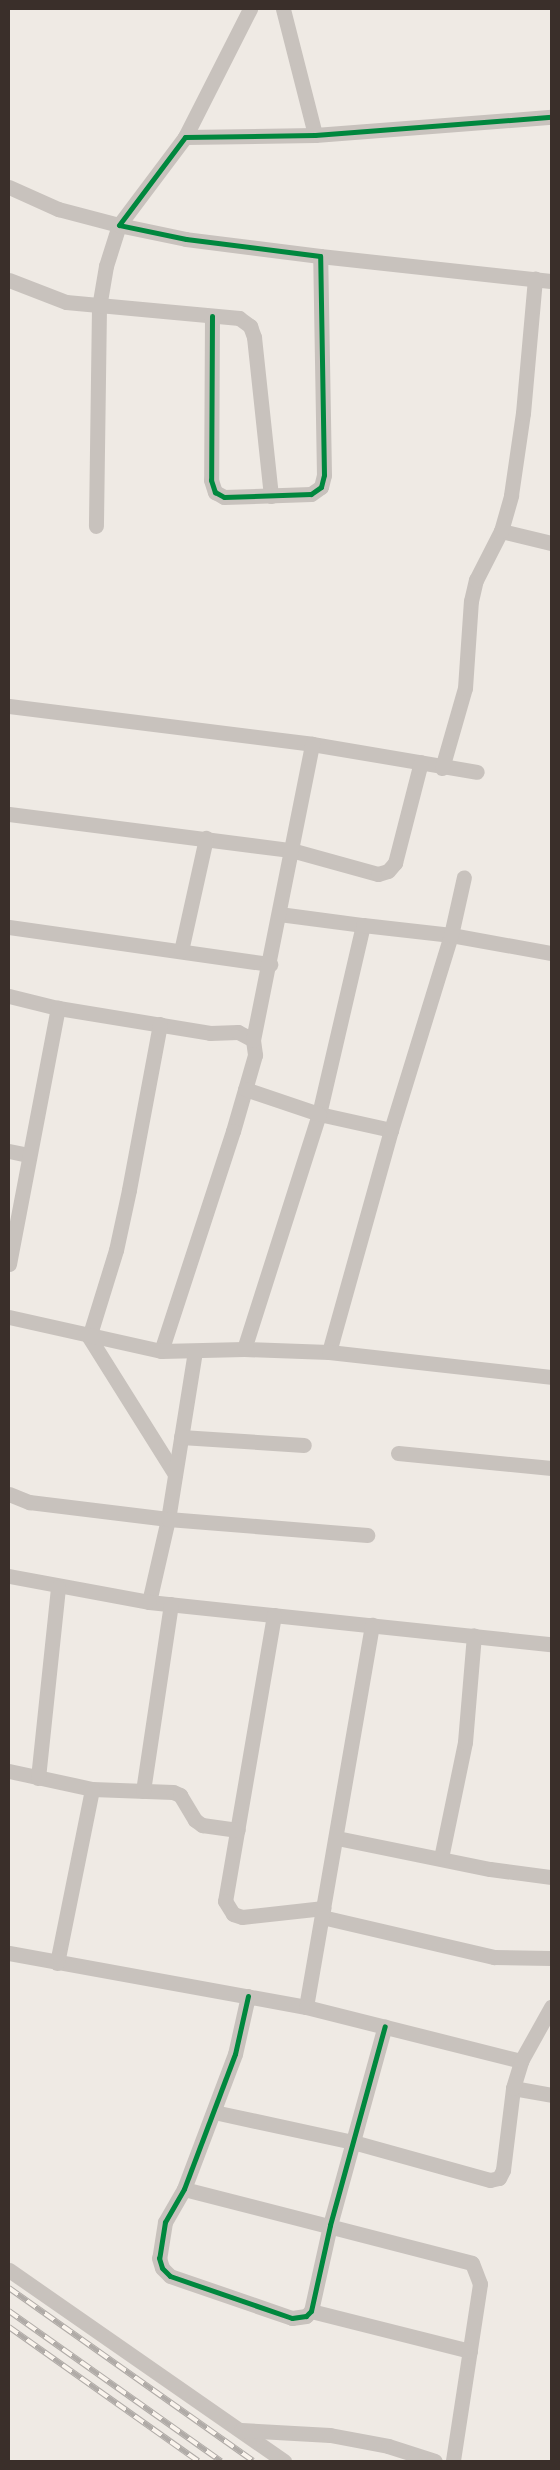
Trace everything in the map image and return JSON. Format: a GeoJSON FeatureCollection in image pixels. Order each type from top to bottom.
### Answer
{"type":"FeatureCollection","features":[{"type":"Feature","properties":{"kind":"street"},"geometry":{"type":"LineString","coordinates":[[96,526],[99,307],[106,266],[119,225],[185,137],[250,9]]}},
{"type":"Feature","properties":{"kind":"street"},"geometry":{"type":"LineString","coordinates":[[283,9],[315,135]]}},
{"type":"Feature","properties":{"kind":"street"},"geometry":{"type":"LineString","coordinates":[[185,137],[315,135],[551,117]]}},
{"type":"Feature","properties":{"kind":"street"},"geometry":{"type":"LineString","coordinates":[[9,187],[58,208],[119,225],[186,239],[320,256],[551,281]]}},
{"type":"Feature","properties":{"kind":"street"},"geometry":{"type":"LineString","coordinates":[[212,316],[210,480],[215,492],[224,497],[311,494],[321,486],[324,475],[320,256]]}},
{"type":"Feature","properties":{"kind":"street"},"geometry":{"type":"LineString","coordinates":[[442,768],[465,688],[471,601],[476,580],[501,531],[510,495],[523,413],[536,279]]}},
{"type":"Feature","properties":{"kind":"street"},"geometry":{"type":"LineString","coordinates":[[9,280],[66,302],[99,307],[239,318],[250,326],[254,337],[271,496]]}},
{"type":"Feature","properties":{"kind":"street"},"geometry":{"type":"LineString","coordinates":[[501,531],[551,543]]}},
{"type":"Feature","properties":{"kind":"street"},"geometry":{"type":"LineString","coordinates":[[9,706],[312,744],[421,762],[442,768],[477,772]]}},
{"type":"Feature","properties":{"kind":"street"},"geometry":{"type":"LineString","coordinates":[[160,1351],[255,1055],[253,1040],[270,964],[312,744]]}},
{"type":"Feature","properties":{"kind":"street"},"geometry":{"type":"LineString","coordinates":[[9,814],[291,850],[378,874],[388,871],[395,864],[421,762]]}},
{"type":"Feature","properties":{"kind":"street"},"geometry":{"type":"LineString","coordinates":[[181,951],[206,838]]}},
{"type":"Feature","properties":{"kind":"street"},"geometry":{"type":"LineString","coordinates":[[329,1352],[391,1130],[451,935],[464,877]]}},
{"type":"Feature","properties":{"kind":"street"},"geometry":{"type":"LineString","coordinates":[[279,914],[451,935],[551,953]]}},
{"type":"Feature","properties":{"kind":"street"},"geometry":{"type":"LineString","coordinates":[[244,1349],[319,1114],[363,925]]}},
{"type":"Feature","properties":{"kind":"street"},"geometry":{"type":"LineString","coordinates":[[9,926],[270,964]]}},
{"type":"Feature","properties":{"kind":"street"},"geometry":{"type":"LineString","coordinates":[[9,996],[58,1008],[210,1033],[238,1032],[253,1040]]}},
{"type":"Feature","properties":{"kind":"street"},"geometry":{"type":"LineString","coordinates":[[9,1264],[28,1155],[58,1008]]}},
{"type":"Feature","properties":{"kind":"street"},"geometry":{"type":"LineString","coordinates":[[160,1024],[125,1207],[89,1337],[176,1474]]}},
{"type":"Feature","properties":{"kind":"street"},"geometry":{"type":"LineString","coordinates":[[245,1089],[319,1114],[391,1130]]}},
{"type":"Feature","properties":{"kind":"street"},"geometry":{"type":"LineString","coordinates":[[9,1151],[28,1155]]}},
{"type":"Feature","properties":{"kind":"street"},"geometry":{"type":"LineString","coordinates":[[9,1317],[89,1337],[160,1351],[244,1349],[329,1352],[551,1377]]}},
{"type":"Feature","properties":{"kind":"street"},"geometry":{"type":"LineString","coordinates":[[149,1602],[168,1519],[195,1351]]}},
{"type":"Feature","properties":{"kind":"street"},"geometry":{"type":"LineString","coordinates":[[182,1437],[304,1445]]}},
{"type":"Feature","properties":{"kind":"street"},"geometry":{"type":"LineString","coordinates":[[398,1453],[551,1468]]}},
{"type":"Feature","properties":{"kind":"street"},"geometry":{"type":"LineString","coordinates":[[9,1494],[29,1502],[168,1519],[367,1535]]}},
{"type":"Feature","properties":{"kind":"street"},"geometry":{"type":"LineString","coordinates":[[9,1576],[58,1587],[149,1602],[551,1644]]}},
{"type":"Feature","properties":{"kind":"street"},"geometry":{"type":"LineString","coordinates":[[38,1778],[58,1587]]}},
{"type":"Feature","properties":{"kind":"street"},"geometry":{"type":"LineString","coordinates":[[143,1791],[171,1604]]}},
{"type":"Feature","properties":{"kind":"street"},"geometry":{"type":"LineString","coordinates":[[274,1614],[226,1901],[233,1914],[242,1917],[323,1913],[494,1957],[551,1958]]}},
{"type":"Feature","properties":{"kind":"street"},"geometry":{"type":"LineString","coordinates":[[306,2007],[337,1838],[372,1625]]}},
{"type":"Feature","properties":{"kind":"street"},"geometry":{"type":"LineString","coordinates":[[441,1858],[459,1780],[474,1636]]}},
{"type":"Feature","properties":{"kind":"street"},"geometry":{"type":"LineString","coordinates":[[9,1771],[92,1789],[173,1792],[180,1796],[195,1820],[202,1825],[238,1830]]}},
{"type":"Feature","properties":{"kind":"street"},"geometry":{"type":"LineString","coordinates":[[57,1963],[92,1789]]}},
{"type":"Feature","properties":{"kind":"street"},"geometry":{"type":"LineString","coordinates":[[337,1838],[551,1877]]}},
{"type":"Feature","properties":{"kind":"street"},"geometry":{"type":"LineString","coordinates":[[9,1954],[306,2007],[521,2061]]}},
{"type":"Feature","properties":{"kind":"street"},"geometry":{"type":"LineString","coordinates":[[248,1996],[235,2054],[184,2190],[165,2222],[159,2258],[162,2268],[170,2276],[292,2318],[306,2316],[311,2311],[330,2225],[384,2026]]}},
{"type":"Feature","properties":{"kind":"street"},"geometry":{"type":"LineString","coordinates":[[214,2112],[353,2142],[490,2180],[499,2178],[503,2170],[513,2088],[521,2061],[551,2007]]}},
{"type":"Feature","properties":{"kind":"street"},"geometry":{"type":"LineString","coordinates":[[513,2088],[551,2095]]}},
{"type":"Feature","properties":{"kind":"street"},"geometry":{"type":"LineString","coordinates":[[184,2190],[330,2225],[472,2263],[480,2284],[453,2461]]}},
{"type":"Feature","properties":{"kind":"street"},"geometry":{"type":"LineString","coordinates":[[9,2270],[284,2461]]}},
{"type":"Feature","properties":{"kind":"street"},"geometry":{"type":"LineString","coordinates":[[311,2311],[470,2351]]}},
{"type":"Feature","properties":{"kind":"street"},"geometry":{"type":"LineString","coordinates":[[241,2430],[330,2435],[388,2446],[435,2461]]}},
{"type":"Feature","properties":{"kind":"railway"},"geometry":{"type":"LineString","coordinates":[[9,2288],[253,2461]]}},
{"type":"Feature","properties":{"kind":"railway"},"geometry":{"type":"LineString","coordinates":[[9,2311],[221,2461]]}},
{"type":"Feature","properties":{"kind":"railway"},"geometry":{"type":"LineString","coordinates":[[9,2327],[198,2461]]}},
{"type":"Feature","properties":{"kind":"cycle path"},"geometry":{"type":"LineString","coordinates":[[212,316],[211,480],[215,492],[224,497],[311,494],[321,487],[324,475],[320,256],[186,239],[119,225],[185,137],[315,135],[551,117]]}},
{"type":"Feature","properties":{"kind":"cycle path"},"geometry":{"type":"LineString","coordinates":[[248,1996],[235,2054],[184,2189],[165,2222],[159,2258],[162,2268],[170,2276],[292,2318],[306,2316],[311,2311],[330,2225],[385,2026]]}}]}
